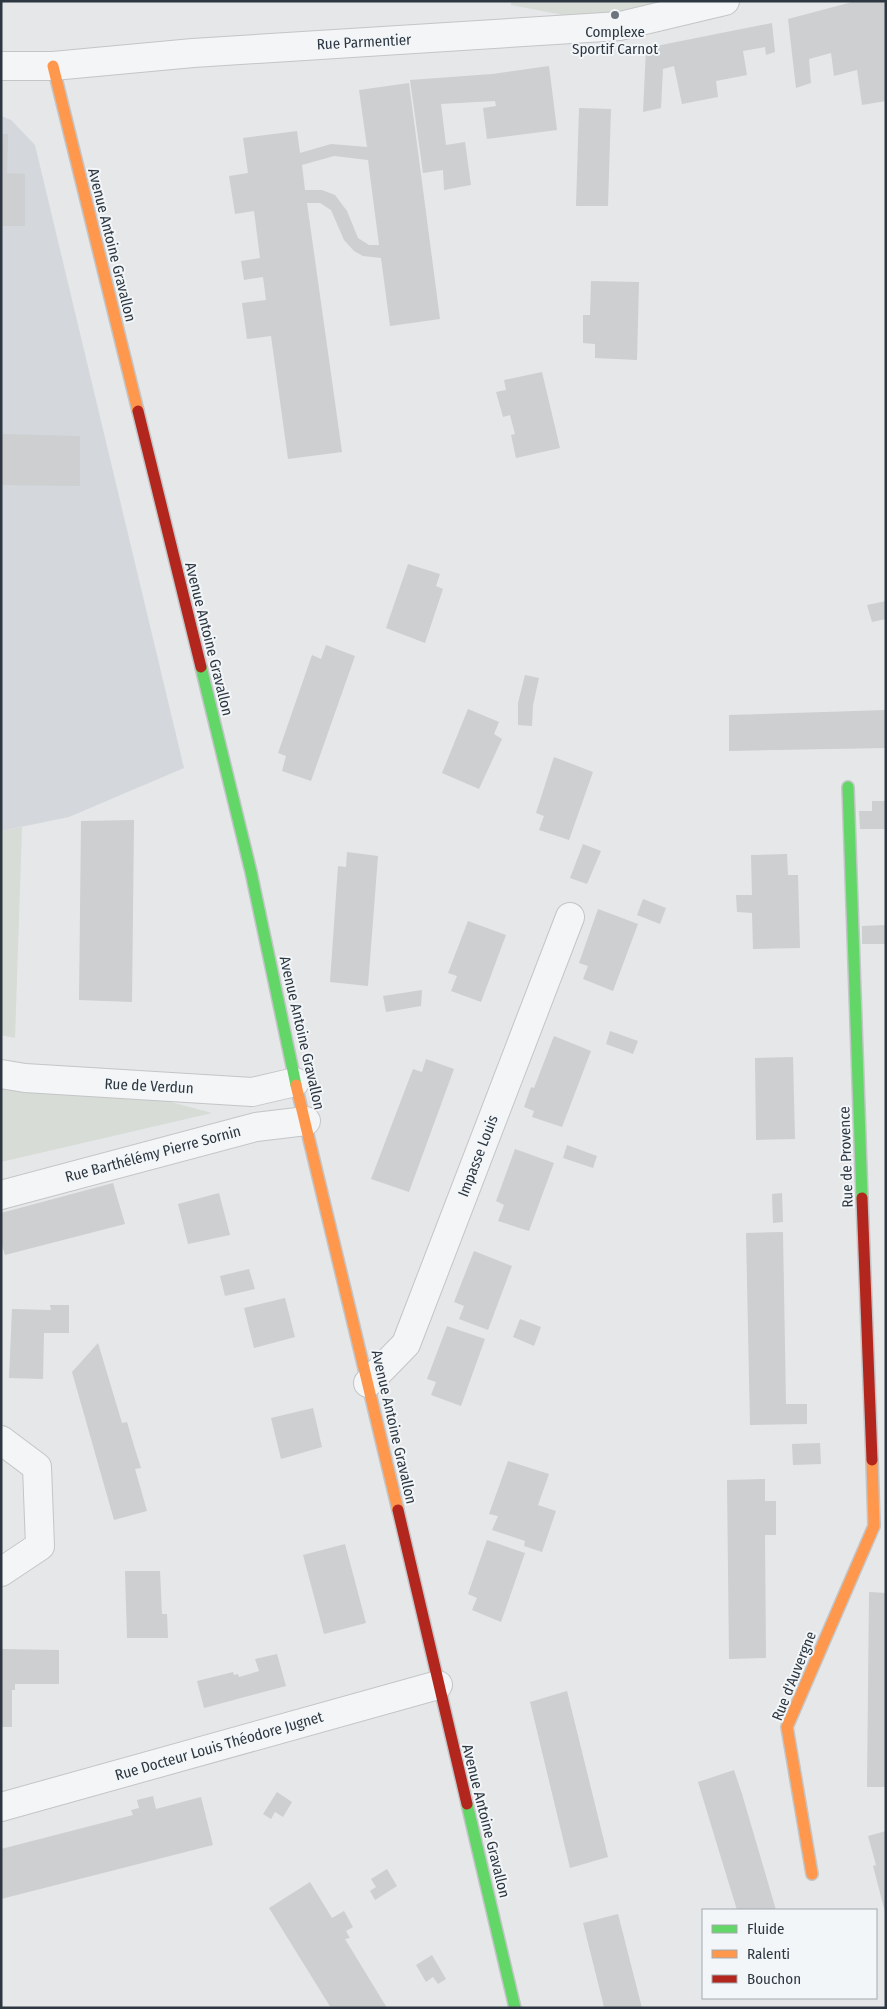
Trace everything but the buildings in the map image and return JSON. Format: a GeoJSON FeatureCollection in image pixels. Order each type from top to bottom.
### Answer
{"type":"FeatureCollection","features":[{"type":"Feature","properties":{"kind":"street","name":"Rue Parmentier"},"geometry":{"type":"LineString","coordinates":[[1,66],[53,66],[193,53],[620,26],[724,1]]}},
{"type":"Feature","properties":{"kind":"street","name":"Avenue Antoine Gravallon"},"geometry":{"type":"LineString","coordinates":[[53,66],[251,872],[295,1082],[306,1121],[515,2008]]}},
{"type":"Feature","properties":{"kind":"street","name":"Rue de Provence"},"geometry":{"type":"LineString","coordinates":[[848,787],[880,1528]]}},
{"type":"Feature","properties":{"kind":"street","name":"Impasse Louis"},"geometry":{"type":"LineString","coordinates":[[368,1383],[406,1344],[570,917]]}},
{"type":"Feature","properties":{"kind":"street","name":"Rue de Verdun"},"geometry":{"type":"LineString","coordinates":[[1,1074],[25,1078],[252,1092],[295,1082]]}},
{"type":"Feature","properties":{"kind":"street","name":"Rue Barthélémy Pierre Sornin"},"geometry":{"type":"LineString","coordinates":[[1,1195],[256,1127],[306,1121]]}},
{"type":"Feature","properties":{"kind":"street"},"geometry":{"type":"LineString","coordinates":[[1,1440],[37,1467],[40,1546],[1,1572]]}},
{"type":"Feature","properties":{"kind":"street","name":"Rue d'Auvergne"},"geometry":{"type":"LineString","coordinates":[[812,1874],[787,1727],[880,1528]]}},
{"type":"Feature","properties":{"kind":"street","name":"Rue Docteur Louis Théodore Jugnet"},"geometry":{"type":"LineString","coordinates":[[1,1807],[438,1685]]}},
{"type":"Feature","properties":{"kind":"shaded area","name":"Complexe Sportif Carnot"},"geometry":{"type":"Polygon","coordinates":[[[511,1],[725,1],[620,26],[511,5],[511,1]]]}},
{"type":"Feature","properties":{"kind":"shaded area"},"geometry":{"type":"Polygon","coordinates":[[[1,116],[11,120],[35,145],[184,768],[69,817],[1,831],[1,116]]]}},
{"type":"Feature","properties":{"kind":"shaded area"},"geometry":{"type":"Polygon","coordinates":[[[22,827],[15,1038],[1,1035],[1,831],[22,827]]]}},
{"type":"Feature","properties":{"kind":"shaded area"},"geometry":{"type":"Polygon","coordinates":[[[1,1082],[163,1100],[212,1113],[1,1162],[1,1082]]]}},
{"type":"Feature","properties":{"kind":"traffic: fast"},"geometry":{"type":"LineString","coordinates":[[201,667],[251,872],[296,1085]]}},
{"type":"Feature","properties":{"kind":"traffic: fast"},"geometry":{"type":"LineString","coordinates":[[848,787],[862,1198]]}},
{"type":"Feature","properties":{"kind":"traffic: fast"},"geometry":{"type":"LineString","coordinates":[[467,1804],[515,2008]]}},
{"type":"Feature","properties":{"kind":"traffic: slow"},"geometry":{"type":"LineString","coordinates":[[53,66],[138,411]]}},
{"type":"Feature","properties":{"kind":"traffic: slow"},"geometry":{"type":"LineString","coordinates":[[296,1085],[398,1510]]}},
{"type":"Feature","properties":{"kind":"traffic: slow"},"geometry":{"type":"LineString","coordinates":[[812,1874],[787,1727],[874,1526],[872,1460]]}},
{"type":"Feature","properties":{"kind":"traffic: jam"},"geometry":{"type":"LineString","coordinates":[[138,411],[201,667]]}},
{"type":"Feature","properties":{"kind":"traffic: jam"},"geometry":{"type":"LineString","coordinates":[[862,1198],[872,1460]]}},
{"type":"Feature","properties":{"kind":"traffic: jam"},"geometry":{"type":"LineString","coordinates":[[398,1510],[467,1804]]}},
{"type":"Feature","properties":{"kind":"place","name":"Complexe Sportif Carnot"},"geometry":{"type":"Point","coordinates":[615,15]}}]}
